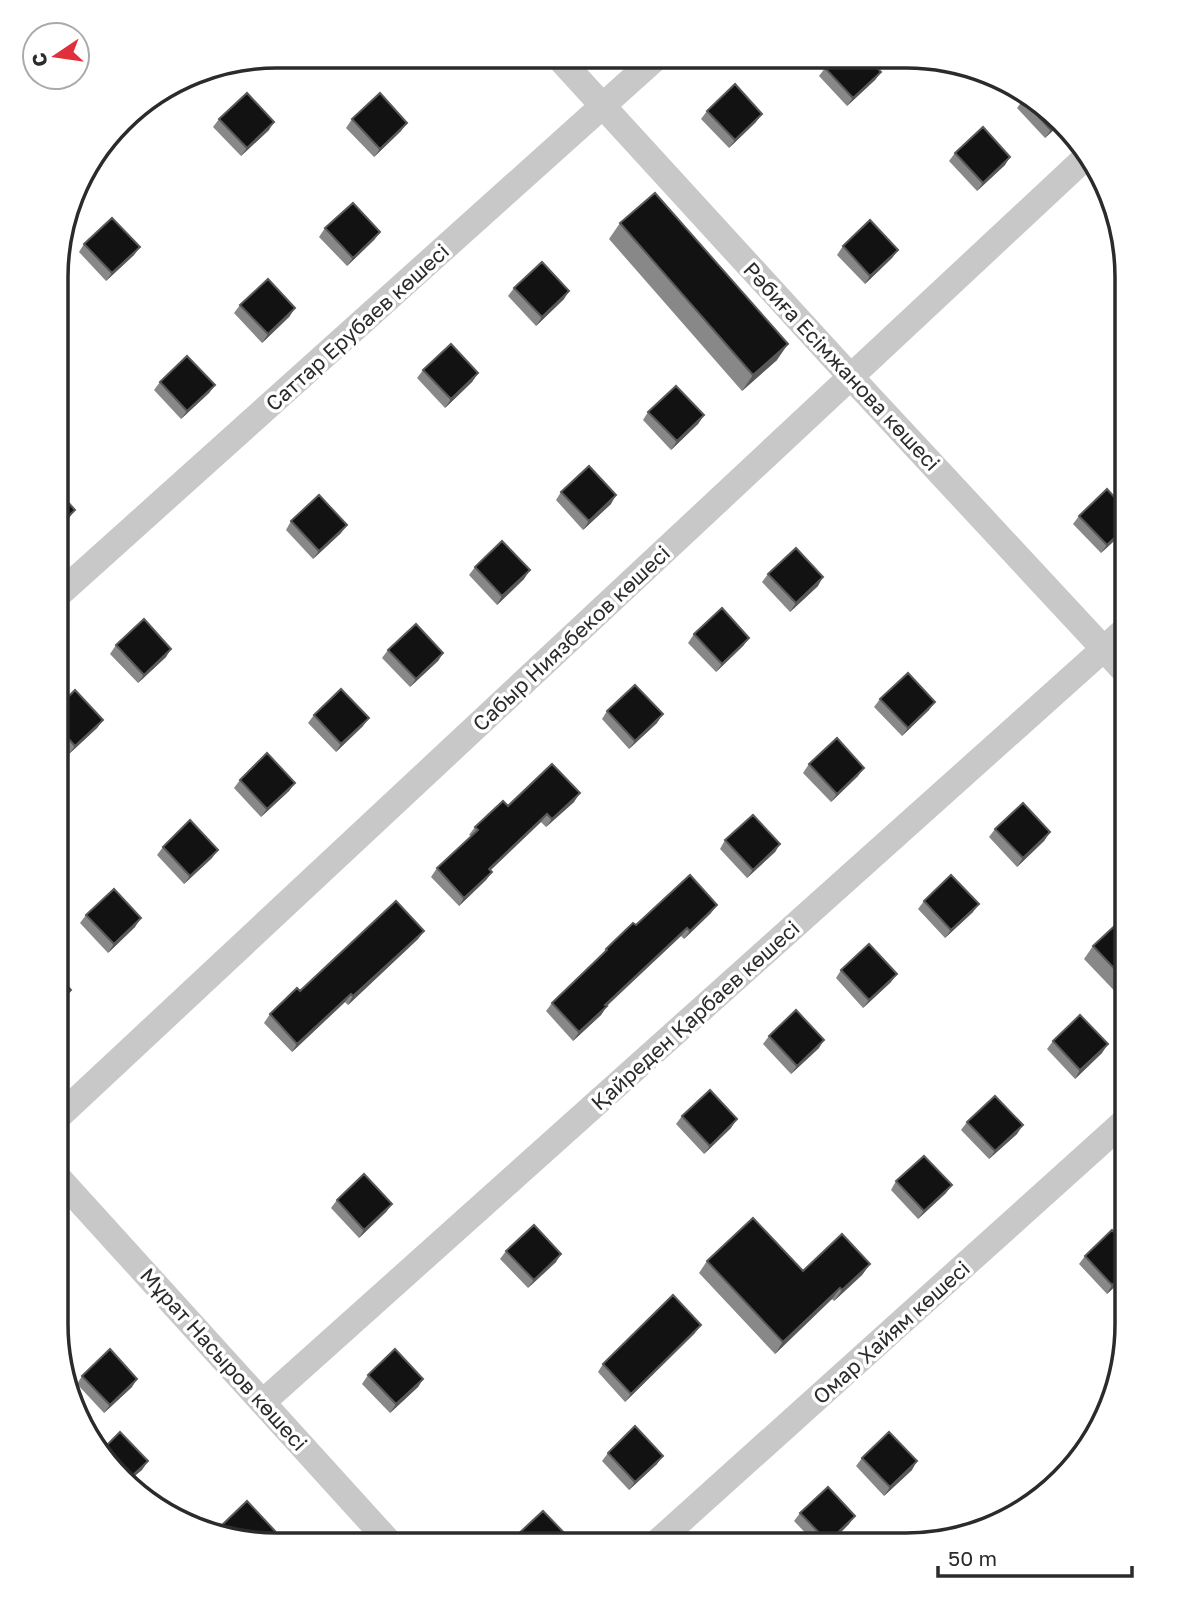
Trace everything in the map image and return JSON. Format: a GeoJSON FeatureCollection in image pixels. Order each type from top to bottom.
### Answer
{"type":"FeatureCollection","features":[{"type":"Feature","properties":{"kind":"street","name":"Рәбиға Есімжанова көшесі"},"geometry":{"type":"LineString","coordinates":[[568,68],[1115,661]]}},
{"type":"Feature","properties":{"kind":"street","name":"Саттар Ерубаев көшесі"},"geometry":{"type":"LineString","coordinates":[[68,586],[645,68]]}},
{"type":"Feature","properties":{"kind":"street","name":"Сабыр Ниязбеков көшесі"},"geometry":{"type":"LineString","coordinates":[[68,1108],[1080,163]]}},
{"type":"Feature","properties":{"kind":"street","name":"Қайреден Қарбаев көшесі"},"geometry":{"type":"LineString","coordinates":[[263,1402],[1115,639]]}},
{"type":"Feature","properties":{"kind":"street","name":"Омар Хайям көшесі"},"geometry":{"type":"LineString","coordinates":[[667,1533],[1114,1131]]}},
{"type":"Feature","properties":{"kind":"street","name":"Мұрат Насыров көшесі"},"geometry":{"type":"LineString","coordinates":[[68,1188],[381,1533]]}},
{"type":"Feature","properties":{"kind":"building"},"geometry":{"type":"Polygon","coordinates":[[[825,68],[877,68],[881,72],[853,98],[825,68]]]}},
{"type":"Feature","properties":{"kind":"building"},"geometry":{"type":"Polygon","coordinates":[[[735,84],[762,114],[735,140],[707,111],[735,84]]]}},
{"type":"Feature","properties":{"kind":"building"},"geometry":{"type":"Polygon","coordinates":[[[247,93],[274,122],[247,148],[219,119],[247,93]]]}},
{"type":"Feature","properties":{"kind":"building"},"geometry":{"type":"Polygon","coordinates":[[[380,93],[407,123],[380,149],[352,119],[380,93]]]}},
{"type":"Feature","properties":{"kind":"building"},"geometry":{"type":"Polygon","coordinates":[[[983,127],[1010,157],[983,183],[955,153],[983,127]]]}},
{"type":"Feature","properties":{"kind":"building"},"geometry":{"type":"Polygon","coordinates":[[[655,193],[788,344],[753,375],[620,223],[655,193]]]}},
{"type":"Feature","properties":{"kind":"building"},"geometry":{"type":"Polygon","coordinates":[[[353,203],[380,232],[353,258],[325,228],[353,203]]]}},
{"type":"Feature","properties":{"kind":"building"},"geometry":{"type":"Polygon","coordinates":[[[112,218],[140,247],[112,273],[84,244],[112,218]]]}},
{"type":"Feature","properties":{"kind":"building"},"geometry":{"type":"Polygon","coordinates":[[[870,220],[898,250],[870,276],[843,246],[870,220]]]}},
{"type":"Feature","properties":{"kind":"building"},"geometry":{"type":"Polygon","coordinates":[[[542,262],[569,291],[542,317],[514,288],[542,262]]]}},
{"type":"Feature","properties":{"kind":"building"},"geometry":{"type":"Polygon","coordinates":[[[268,279],[295,308],[268,334],[240,305],[268,279]]]}},
{"type":"Feature","properties":{"kind":"building"},"geometry":{"type":"Polygon","coordinates":[[[451,344],[478,373],[451,399],[423,370],[451,344]]]}},
{"type":"Feature","properties":{"kind":"building"},"geometry":{"type":"Polygon","coordinates":[[[187,356],[215,385],[187,411],[160,382],[187,356]]]}},
{"type":"Feature","properties":{"kind":"building"},"geometry":{"type":"Polygon","coordinates":[[[676,386],[704,415],[677,441],[648,412],[676,386]]]}},
{"type":"Feature","properties":{"kind":"building"},"geometry":{"type":"Polygon","coordinates":[[[589,466],[616,495],[589,521],[561,492],[589,466]]]}},
{"type":"Feature","properties":{"kind":"building"},"geometry":{"type":"Polygon","coordinates":[[[1107,489],[1115,498],[1115,538],[1107,545],[1079,516],[1107,489]]]}},
{"type":"Feature","properties":{"kind":"building"},"geometry":{"type":"Polygon","coordinates":[[[319,495],[347,525],[319,551],[291,521],[319,495]]]}},
{"type":"Feature","properties":{"kind":"building"},"geometry":{"type":"Polygon","coordinates":[[[68,502],[75,510],[68,517],[68,502]]]}},
{"type":"Feature","properties":{"kind":"building"},"geometry":{"type":"Polygon","coordinates":[[[502,541],[530,570],[502,596],[475,567],[502,541]]]}},
{"type":"Feature","properties":{"kind":"building"},"geometry":{"type":"Polygon","coordinates":[[[796,548],[823,577],[796,603],[768,574],[796,548]]]}},
{"type":"Feature","properties":{"kind":"building"},"geometry":{"type":"Polygon","coordinates":[[[722,608],[749,638],[722,664],[694,634],[722,608]]]}},
{"type":"Feature","properties":{"kind":"building"},"geometry":{"type":"Polygon","coordinates":[[[144,619],[171,649],[144,675],[116,645],[144,619]]]}},
{"type":"Feature","properties":{"kind":"building"},"geometry":{"type":"Polygon","coordinates":[[[416,624],[443,653],[416,679],[388,650],[416,624]]]}},
{"type":"Feature","properties":{"kind":"building"},"geometry":{"type":"Polygon","coordinates":[[[908,673],[935,702],[908,728],[880,699],[908,673]]]}},
{"type":"Feature","properties":{"kind":"building"},"geometry":{"type":"Polygon","coordinates":[[[635,685],[663,714],[635,741],[607,711],[635,685]]]}},
{"type":"Feature","properties":{"kind":"building"},"geometry":{"type":"Polygon","coordinates":[[[341,689],[369,718],[341,744],[314,715],[341,689]]]}},
{"type":"Feature","properties":{"kind":"building"},"geometry":{"type":"Polygon","coordinates":[[[75,690],[103,720],[75,746],[68,738],[68,697],[75,690]]]}},
{"type":"Feature","properties":{"kind":"building"},"geometry":{"type":"Polygon","coordinates":[[[837,738],[864,768],[837,794],[809,764],[837,738]]]}},
{"type":"Feature","properties":{"kind":"building"},"geometry":{"type":"Polygon","coordinates":[[[267,753],[295,783],[267,809],[240,780],[267,753]]]}},
{"type":"Feature","properties":{"kind":"building"},"geometry":{"type":"Polygon","coordinates":[[[552,764],[580,793],[552,819],[547,814],[489,869],[492,872],[464,898],[437,868],[478,830],[475,827],[503,801],[508,806],[552,764]]]}},
{"type":"Feature","properties":{"kind":"building"},"geometry":{"type":"Polygon","coordinates":[[[1023,803],[1050,832],[1023,858],[995,829],[1023,803]]]}},
{"type":"Feature","properties":{"kind":"building"},"geometry":{"type":"Polygon","coordinates":[[[753,815],[780,844],[753,870],[725,840],[753,815]]]}},
{"type":"Feature","properties":{"kind":"building"},"geometry":{"type":"Polygon","coordinates":[[[190,820],[218,850],[190,876],[163,847],[190,820]]]}},
{"type":"Feature","properties":{"kind":"building"},"geometry":{"type":"Polygon","coordinates":[[[690,875],[717,905],[690,931],[687,928],[579,1032],[552,1003],[633,923],[636,925],[690,875]]]}},
{"type":"Feature","properties":{"kind":"building"},"geometry":{"type":"Polygon","coordinates":[[[951,875],[979,904],[951,930],[924,901],[951,875]]]}},
{"type":"Feature","properties":{"kind":"building"},"geometry":{"type":"Polygon","coordinates":[[[114,889],[141,918],[114,944],[86,915],[114,889]]]}},
{"type":"Feature","properties":{"kind":"building"},"geometry":{"type":"Polygon","coordinates":[[[396,901],[424,931],[297,1044],[270,1014],[297,988],[300,991],[396,901]]]}},
{"type":"Feature","properties":{"kind":"building"},"geometry":{"type":"Polygon","coordinates":[[[1114,926],[1114,969],[1093,946],[1114,926]]]}},
{"type":"Feature","properties":{"kind":"building"},"geometry":{"type":"Polygon","coordinates":[[[869,944],[897,974],[869,1000],[841,970],[869,944]]]}},
{"type":"Feature","properties":{"kind":"building"},"geometry":{"type":"Polygon","coordinates":[[[796,1010],[824,1040],[797,1066],[769,1036],[796,1010]]]}},
{"type":"Feature","properties":{"kind":"building"},"geometry":{"type":"Polygon","coordinates":[[[1080,1015],[1108,1044],[1080,1070],[1053,1041],[1080,1015]]]}},
{"type":"Feature","properties":{"kind":"building"},"geometry":{"type":"Polygon","coordinates":[[[710,1090],[737,1119],[710,1146],[682,1116],[710,1090]]]}},
{"type":"Feature","properties":{"kind":"building"},"geometry":{"type":"Polygon","coordinates":[[[995,1096],[1023,1125],[995,1151],[967,1122],[995,1096]]]}},
{"type":"Feature","properties":{"kind":"building"},"geometry":{"type":"Polygon","coordinates":[[[924,1156],[952,1185],[924,1211],[896,1181],[924,1156]]]}},
{"type":"Feature","properties":{"kind":"building"},"geometry":{"type":"Polygon","coordinates":[[[364,1174],[392,1204],[364,1230],[337,1200],[364,1174]]]}},
{"type":"Feature","properties":{"kind":"building"},"geometry":{"type":"Polygon","coordinates":[[[753,1218],[803,1271],[842,1234],[870,1264],[842,1290],[840,1288],[783,1342],[707,1261],[753,1218]]]}},
{"type":"Feature","properties":{"kind":"building"},"geometry":{"type":"Polygon","coordinates":[[[534,1225],[561,1254],[534,1280],[506,1251],[534,1225]]]}},
{"type":"Feature","properties":{"kind":"building"},"geometry":{"type":"Polygon","coordinates":[[[1112,1230],[1114,1283],[1112,1285],[1085,1256],[1112,1230]]]}},
{"type":"Feature","properties":{"kind":"building"},"geometry":{"type":"Polygon","coordinates":[[[673,1295],[701,1325],[631,1394],[603,1364],[673,1295]]]}},
{"type":"Feature","properties":{"kind":"building"},"geometry":{"type":"Polygon","coordinates":[[[110,1349],[137,1379],[110,1405],[82,1376],[110,1349]]]}},
{"type":"Feature","properties":{"kind":"building"},"geometry":{"type":"Polygon","coordinates":[[[395,1349],[423,1379],[396,1404],[368,1375],[395,1349]]]}},
{"type":"Feature","properties":{"kind":"building"},"geometry":{"type":"Polygon","coordinates":[[[635,1426],[663,1456],[635,1482],[608,1453],[635,1426]]]}},
{"type":"Feature","properties":{"kind":"building"},"geometry":{"type":"Polygon","coordinates":[[[120,1432],[148,1461],[134,1474],[107,1445],[120,1432]]]}},
{"type":"Feature","properties":{"kind":"building"},"geometry":{"type":"Polygon","coordinates":[[[889,1432],[917,1461],[890,1487],[862,1458],[889,1432]]]}},
{"type":"Feature","properties":{"kind":"building"},"geometry":{"type":"Polygon","coordinates":[[[828,1487],[855,1516],[837,1533],[819,1533],[800,1513],[828,1487]]]}},
{"type":"Feature","properties":{"kind":"building"},"geometry":{"type":"Polygon","coordinates":[[[247,1501],[275,1531],[250,1531],[222,1526],[247,1501]]]}},
{"type":"Feature","properties":{"kind":"building"},"geometry":{"type":"Polygon","coordinates":[[[543,1511],[564,1533],[519,1533],[543,1511]]]}}]}
